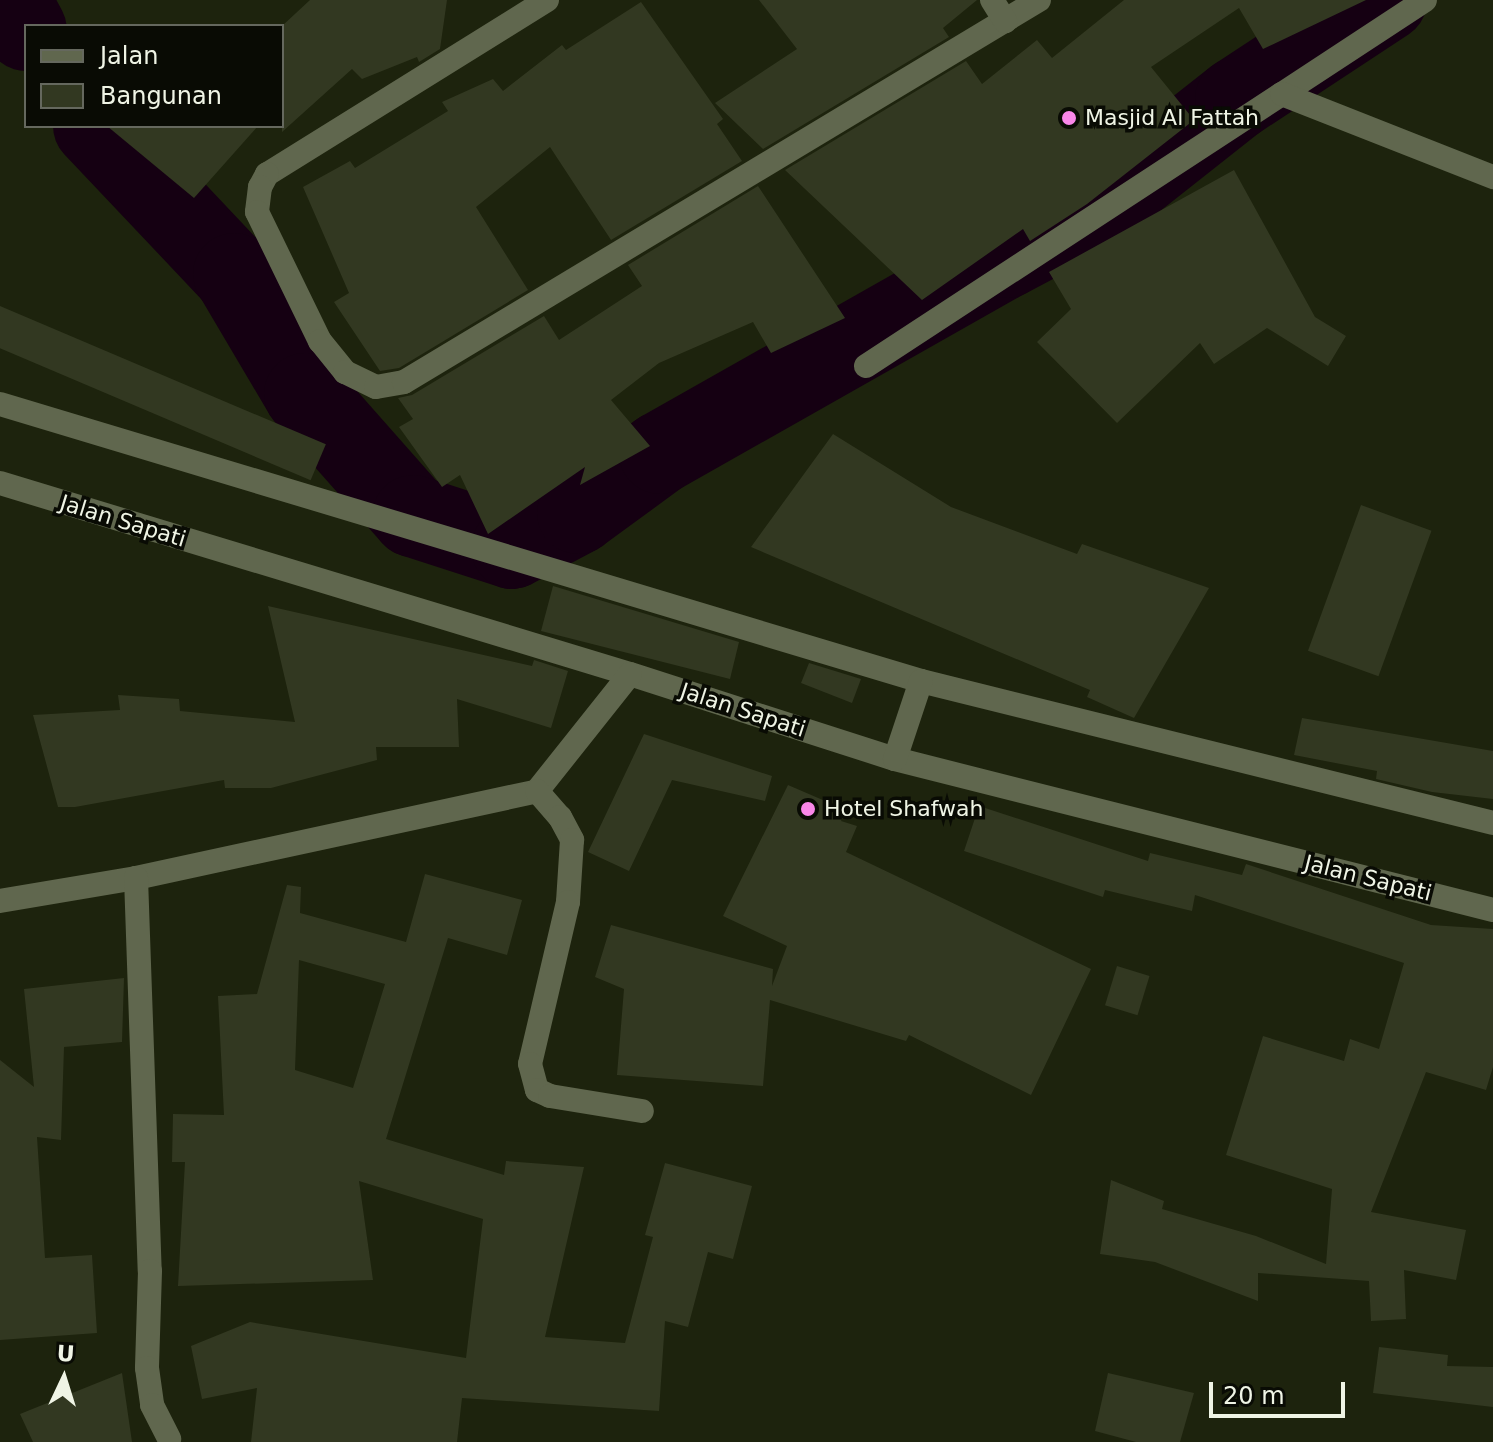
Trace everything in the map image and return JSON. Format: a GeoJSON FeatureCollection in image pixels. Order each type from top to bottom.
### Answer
{"type":"FeatureCollection","features":[{"type":"Feature","properties":{"kind":"street"},"geometry":{"type":"LineString","coordinates":[[547,0],[267,174],[260,187],[257,212],[320,341],[345,372],[376,387],[404,382],[998,10],[1039,0]]}},
{"type":"Feature","properties":{"kind":"street"},"geometry":{"type":"LineString","coordinates":[[866,366],[1425,0]]}},
{"type":"Feature","properties":{"kind":"street"},"geometry":{"type":"LineString","coordinates":[[1282,94],[1493,177]]}},
{"type":"Feature","properties":{"kind":"street"},"geometry":{"type":"LineString","coordinates":[[0,404],[921,681],[1493,823]]}},
{"type":"Feature","properties":{"kind":"street","name":"Jalan Sapati"},"geometry":{"type":"LineString","coordinates":[[0,483],[630,674],[895,759],[1493,910]]}},
{"type":"Feature","properties":{"kind":"street"},"geometry":{"type":"LineString","coordinates":[[0,901],[136,878],[537,791],[630,674]]}},
{"type":"Feature","properties":{"kind":"street"},"geometry":{"type":"LineString","coordinates":[[895,759],[921,681]]}},
{"type":"Feature","properties":{"kind":"street"},"geometry":{"type":"LineString","coordinates":[[537,791],[560,817],[572,840],[568,902],[530,1064],[537,1090],[550,1096],[642,1111]]}},
{"type":"Feature","properties":{"kind":"street"},"geometry":{"type":"LineString","coordinates":[[136,878],[150,1271],[147,1368],[152,1405],[169,1439]]}},
{"type":"Feature","properties":{"kind":"building"},"geometry":{"type":"Polygon","coordinates":[[[310,0],[447,0],[440,49],[419,62],[417,57],[362,79],[352,69],[282,132],[284,24],[310,0]]]}},
{"type":"Feature","properties":{"kind":"building"},"geometry":{"type":"Polygon","coordinates":[[[759,0],[977,0],[943,28],[949,37],[763,149],[715,103],[797,49],[759,0]]]}},
{"type":"Feature","properties":{"kind":"building"},"geometry":{"type":"Polygon","coordinates":[[[1124,0],[1366,0],[1263,49],[1239,8],[1151,67],[1194,120],[1087,204],[1030,241],[1023,229],[922,300],[785,170],[966,61],[982,84],[1037,40],[1052,58],[1124,0]]]}},
{"type":"Feature","properties":{"kind":"building"},"geometry":{"type":"Polygon","coordinates":[[[641,2],[723,119],[717,124],[742,161],[611,240],[550,147],[476,207],[528,290],[399,368],[380,371],[334,302],[349,293],[303,187],[350,161],[355,168],[448,111],[442,102],[493,79],[503,91],[562,45],[566,50],[641,2]]]}},
{"type":"Feature","properties":{"kind":"building"},"geometry":{"type":"Polygon","coordinates":[[[109,128],[256,128],[194,198],[109,128]]]}},
{"type":"Feature","properties":{"kind":"building"},"geometry":{"type":"Polygon","coordinates":[[[1234,170],[1315,317],[1346,336],[1328,366],[1267,328],[1214,364],[1200,343],[1117,423],[1037,342],[1071,309],[1049,272],[1234,170]]]}},
{"type":"Feature","properties":{"kind":"building"},"geometry":{"type":"Polygon","coordinates":[[[758,186],[845,318],[771,353],[753,322],[659,363],[611,400],[650,446],[580,485],[585,467],[488,534],[460,475],[442,487],[399,427],[413,419],[398,398],[412,395],[544,316],[559,340],[642,286],[628,265],[758,186]]]}},
{"type":"Feature","properties":{"kind":"building"},"geometry":{"type":"Polygon","coordinates":[[[0,306],[326,444],[311,480],[0,348],[0,306]]]}},
{"type":"Feature","properties":{"kind":"building"},"geometry":{"type":"Polygon","coordinates":[[[833,434],[951,507],[1077,554],[1082,544],[1209,588],[1134,718],[1087,697],[1090,690],[751,547],[833,434]]]}},
{"type":"Feature","properties":{"kind":"building"},"geometry":{"type":"Polygon","coordinates":[[[1361,505],[1431,531],[1378,676],[1308,651],[1361,505]]]}},
{"type":"Feature","properties":{"kind":"building"},"geometry":{"type":"Polygon","coordinates":[[[553,586],[739,642],[730,679],[541,631],[553,586]]]}},
{"type":"Feature","properties":{"kind":"building"},"geometry":{"type":"Polygon","coordinates":[[[268,606],[532,666],[534,660],[568,671],[551,728],[457,699],[459,747],[376,747],[377,760],[271,788],[225,788],[224,780],[75,807],[58,807],[33,715],[120,710],[118,695],[179,699],[180,711],[295,722],[268,606]]]}},
{"type":"Feature","properties":{"kind":"building"},"geometry":{"type":"Polygon","coordinates":[[[809,663],[861,679],[852,703],[801,683],[809,663]]]}},
{"type":"Feature","properties":{"kind":"building"},"geometry":{"type":"Polygon","coordinates":[[[1302,718],[1493,751],[1493,799],[1432,792],[1376,779],[1377,771],[1294,755],[1302,718]]]}},
{"type":"Feature","properties":{"kind":"building"},"geometry":{"type":"Polygon","coordinates":[[[644,734],[772,776],[765,801],[672,780],[629,871],[588,852],[644,734]]]}},
{"type":"Feature","properties":{"kind":"building"},"geometry":{"type":"Polygon","coordinates":[[[788,785],[846,810],[841,821],[857,826],[846,852],[1091,969],[1031,1095],[909,1035],[906,1041],[770,1000],[763,1086],[617,1075],[624,989],[595,977],[611,925],[773,969],[772,986],[787,946],[723,916],[788,785]]]}},
{"type":"Feature","properties":{"kind":"building"},"geometry":{"type":"Polygon","coordinates":[[[979,806],[1148,861],[1150,853],[1242,875],[1246,864],[1431,925],[1493,929],[1493,1067],[1486,1090],[1426,1072],[1371,1212],[1466,1230],[1456,1280],[1404,1270],[1406,1319],[1371,1321],[1369,1281],[1258,1273],[1258,1301],[1155,1262],[1100,1254],[1111,1180],[1164,1201],[1162,1209],[1256,1236],[1326,1264],[1332,1189],[1226,1155],[1263,1036],[1344,1061],[1350,1039],[1379,1049],[1404,963],[1195,895],[1192,911],[1105,890],[1103,897],[964,851],[979,806]]]}},
{"type":"Feature","properties":{"kind":"building"},"geometry":{"type":"Polygon","coordinates":[[[425,874],[522,900],[507,955],[448,938],[386,1139],[504,1175],[506,1161],[584,1167],[545,1337],[625,1343],[653,1237],[645,1235],[665,1163],[752,1186],[733,1259],[708,1252],[688,1327],[665,1321],[659,1411],[462,1398],[457,1442],[251,1442],[257,1388],[202,1399],[191,1346],[250,1322],[466,1358],[483,1219],[359,1181],[373,1280],[178,1286],[185,1162],[172,1162],[173,1114],[224,1115],[218,996],[257,994],[287,885],[301,887],[300,913],[406,942],[425,874]],[[299,960],[295,1070],[353,1088],[385,984],[299,960]]]}},
{"type":"Feature","properties":{"kind":"building"},"geometry":{"type":"Polygon","coordinates":[[[1117,966],[1150,976],[1138,1015],[1105,1005],[1117,966]]]}},
{"type":"Feature","properties":{"kind":"building"},"geometry":{"type":"Polygon","coordinates":[[[124,978],[122,1042],[64,1047],[61,1140],[37,1137],[45,1258],[92,1255],[97,1333],[0,1340],[0,1060],[34,1087],[24,989],[124,978]]]}},
{"type":"Feature","properties":{"kind":"building"},"geometry":{"type":"Polygon","coordinates":[[[1379,1347],[1448,1355],[1447,1366],[1493,1367],[1493,1407],[1373,1393],[1379,1347]]]}},
{"type":"Feature","properties":{"kind":"building"},"geometry":{"type":"Polygon","coordinates":[[[122,1373],[132,1442],[33,1442],[20,1414],[122,1373]]]}},
{"type":"Feature","properties":{"kind":"building"},"geometry":{"type":"Polygon","coordinates":[[[1108,1373],[1194,1393],[1180,1442],[1136,1442],[1095,1431],[1108,1373]]]}},
{"type":"Feature","properties":{"kind":"waterway"},"geometry":{"type":"LineString","coordinates":[[10,0],[24,26]]}},
{"type":"Feature","properties":{"kind":"waterway"},"geometry":{"type":"LineString","coordinates":[[96,128],[234,274],[305,394],[413,516],[512,548],[578,513],[660,453],[1094,211],[1236,99],[1386,0]]}},
{"type":"Feature","properties":{"kind":"place","name":"Masjid Al Fattah"},"geometry":{"type":"Point","coordinates":[1069,118]}},
{"type":"Feature","properties":{"kind":"place","name":"Hotel Shafwah"},"geometry":{"type":"Point","coordinates":[808,809]}}]}
